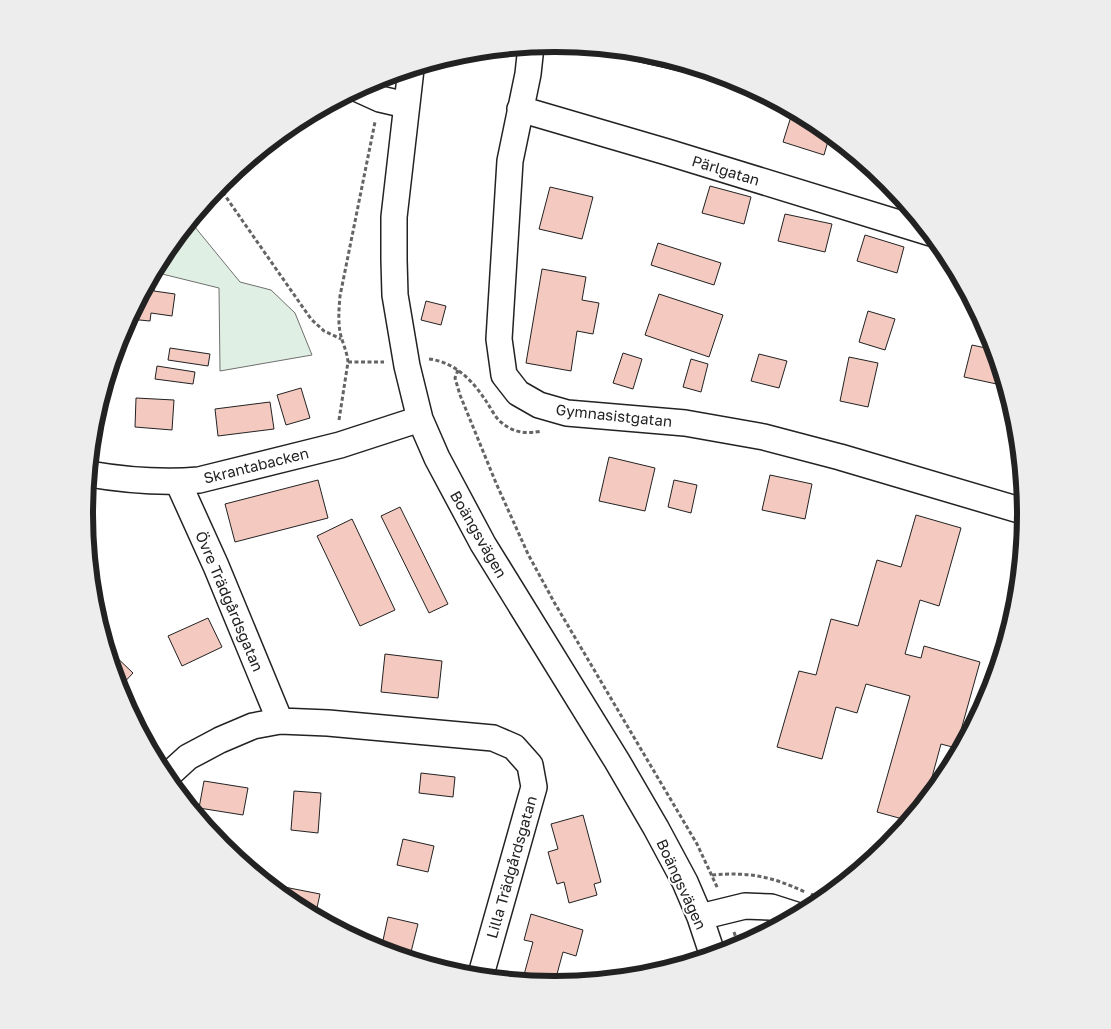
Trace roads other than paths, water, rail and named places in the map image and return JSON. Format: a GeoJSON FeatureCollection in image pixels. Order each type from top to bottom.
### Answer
{"type":"FeatureCollection","features":[{"type":"Feature","properties":{"kind":"street","name":"Gymnasistgatan"},"geometry":{"type":"LineString","coordinates":[[530,53],[528,74],[510,161],[499,339],[504,375],[518,393],[539,404],[566,413],[685,422],[764,437],[840,457],[1018,510]]}},
{"type":"Feature","properties":{"kind":"street","name":"Boängsvägen"},"geometry":{"type":"LineString","coordinates":[[410,76],[394,217],[394,286],[406,366],[420,419],[437,458],[483,544],[632,786],[685,882],[700,916],[711,949]]}},
{"type":"Feature","properties":{"kind":"street"},"geometry":{"type":"LineString","coordinates":[[369,94],[406,105]]}},
{"type":"Feature","properties":{"kind":"street","name":"Pärlgatan"},"geometry":{"type":"LineString","coordinates":[[520,110],[667,152],[919,229]]}},
{"type":"Feature","properties":{"kind":"street","name":"Skrantabacken"},"geometry":{"type":"LineString","coordinates":[[95,475],[178,482],[199,480],[340,445],[420,419]]}},
{"type":"Feature","properties":{"kind":"street","name":"Övre Trädgårdsgatan"},"geometry":{"type":"LineString","coordinates":[[178,482],[216,566],[280,721]]}},
{"type":"Feature","properties":{"kind":"street"},"geometry":{"type":"LineString","coordinates":[[172,772],[188,757],[220,740],[253,726],[280,721]]}},
{"type":"Feature","properties":{"kind":"street","name":"Lilla Trädgårdsgatan"},"geometry":{"type":"LineString","coordinates":[[280,721],[328,723],[493,738],[514,746],[530,764],[534,787],[482,971]]}},
{"type":"Feature","properties":{"kind":"street"},"geometry":{"type":"LineString","coordinates":[[700,916],[745,906],[771,907],[789,913]]}}]}
